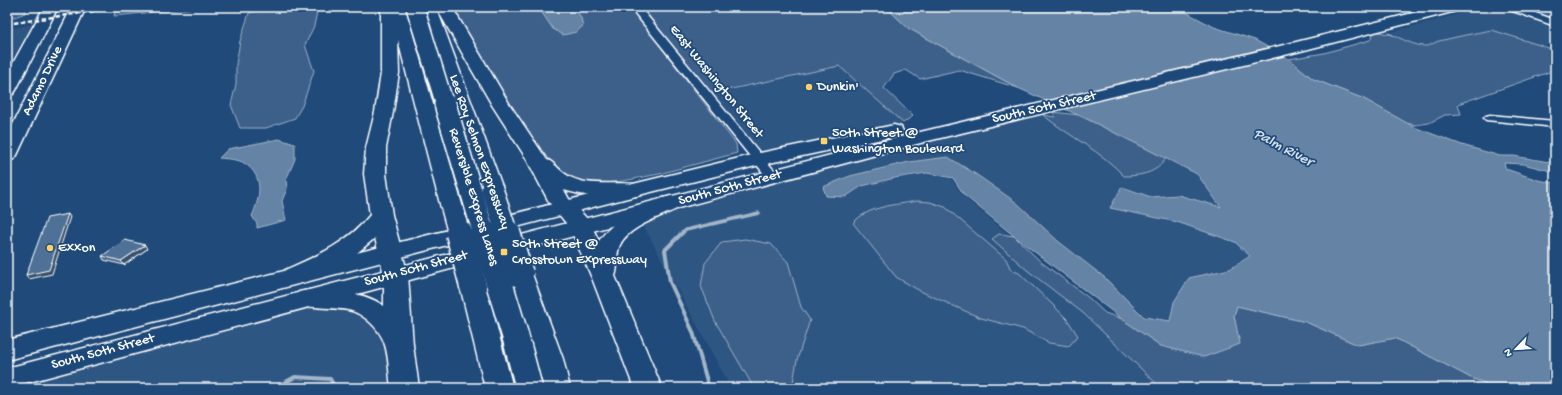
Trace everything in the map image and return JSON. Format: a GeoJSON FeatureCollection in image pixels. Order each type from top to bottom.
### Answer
{"type":"FeatureCollection","features":[{"type":"Feature","properties":{"kind":"highway"},"geometry":{"type":"LineString","coordinates":[[388,7],[390,73],[375,155],[375,174],[381,215],[393,263],[399,346],[405,388]]}},
{"type":"Feature","properties":{"kind":"highway"},"geometry":{"type":"LineString","coordinates":[[397,7],[473,286],[499,388]]}},
{"type":"Feature","properties":{"kind":"highway","name":"Reversible Express Lanes"},"geometry":{"type":"LineString","coordinates":[[415,7],[515,335],[529,388]]}},
{"type":"Feature","properties":{"kind":"highway","name":"Lee Roy Selmon Expressway"},"geometry":{"type":"LineString","coordinates":[[430,7],[546,351],[556,388]]}},
{"type":"Feature","properties":{"kind":"highway"},"geometry":{"type":"LineString","coordinates":[[444,7],[502,105],[536,158],[564,208],[581,226],[604,278],[648,388]]}},
{"type":"Feature","properties":{"kind":"highway"},"geometry":{"type":"LineString","coordinates":[[536,158],[562,182],[568,184],[589,188],[633,190]]}},
{"type":"Feature","properties":{"kind":"highway"},"geometry":{"type":"LineString","coordinates":[[604,278],[604,258],[607,245],[611,239],[632,222],[671,203]]}},
{"type":"Feature","properties":{"kind":"highway"},"geometry":{"type":"LineString","coordinates":[[294,276],[352,247],[366,236],[381,215]]}},
{"type":"Feature","properties":{"kind":"highway"},"geometry":{"type":"LineString","coordinates":[[308,298],[344,301],[373,310],[379,314],[391,328],[399,346]]}},
{"type":"Feature","properties":{"kind":"main road","name":"Adamo Drive"},"geometry":{"type":"LineString","coordinates":[[7,90],[50,7]]}},
{"type":"Feature","properties":{"kind":"main road","name":"Adamo Drive"},"geometry":{"type":"LineString","coordinates":[[7,154],[36,98],[79,7]]}},
{"type":"Feature","properties":{"kind":"main road","name":"South 50th Street"},"geometry":{"type":"LineString","coordinates":[[1284,47],[1420,7]]}},
{"type":"Feature","properties":{"kind":"main road","name":"South 50th Street"},"geometry":{"type":"LineString","coordinates":[[7,350],[294,276],[393,263],[581,226],[773,177],[1015,111],[1455,7]]}},
{"type":"Feature","properties":{"kind":"main road"},"geometry":{"type":"LineString","coordinates":[[7,103],[36,98]]}},
{"type":"Feature","properties":{"kind":"main road","name":"South 50th Street"},"geometry":{"type":"LineString","coordinates":[[7,378],[308,298],[393,263],[564,208],[760,159],[1015,111]]}},
{"type":"Feature","properties":{"kind":"street","name":"East Washington Street"},"geometry":{"type":"LineString","coordinates":[[635,7],[760,159],[773,177]]}},
{"type":"Feature","properties":{"kind":"street"},"geometry":{"type":"LineString","coordinates":[[1510,7],[1555,23]]}},
{"type":"Feature","properties":{"kind":"street"},"geometry":{"type":"LineString","coordinates":[[1490,118],[1553,121]]}},
{"type":"Feature","properties":{"kind":"shaded area"},"geometry":{"type":"Polygon","coordinates":[[[7,7],[25,7],[25,13],[15,17],[7,16],[7,7]]]}},
{"type":"Feature","properties":{"kind":"shaded area"},"geometry":{"type":"Polygon","coordinates":[[[157,7],[204,7],[114,16],[115,12],[157,7]]]}},
{"type":"Feature","properties":{"kind":"shaded area"},"geometry":{"type":"Polygon","coordinates":[[[271,7],[318,7],[314,26],[305,45],[314,71],[302,106],[295,118],[266,128],[240,128],[231,105],[236,84],[236,64],[240,41],[249,13],[271,7]]]}},
{"type":"Feature","properties":{"kind":"shaded area"},"geometry":{"type":"Polygon","coordinates":[[[446,7],[633,7],[664,51],[736,144],[737,153],[659,174],[623,181],[597,184],[577,182],[535,147],[446,7]]]}},
{"type":"Feature","properties":{"kind":"shaded area"},"geometry":{"type":"Polygon","coordinates":[[[637,7],[886,7],[908,28],[1018,88],[959,70],[920,79],[906,70],[894,74],[884,88],[913,116],[903,123],[839,66],[708,94],[637,7]]]}},
{"type":"Feature","properties":{"kind":"shaded area"},"geometry":{"type":"Polygon","coordinates":[[[1485,7],[1499,7],[1555,27],[1555,42],[1538,48],[1429,50],[1388,33],[1485,7]]]}},
{"type":"Feature","properties":{"kind":"shaded area"},"geometry":{"type":"Polygon","coordinates":[[[1517,7],[1555,7],[1555,15],[1546,17],[1517,7]]]}},
{"type":"Feature","properties":{"kind":"shaded area"},"geometry":{"type":"Polygon","coordinates":[[[34,24],[7,66],[7,29],[34,24]]]}},
{"type":"Feature","properties":{"kind":"shaded area"},"geometry":{"type":"Polygon","coordinates":[[[1492,30],[1555,50],[1555,70],[1458,104],[1461,114],[1445,115],[1429,123],[1416,125],[1406,123],[1364,99],[1313,79],[1289,59],[1324,53],[1370,40],[1375,31],[1393,35],[1412,43],[1427,46],[1439,41],[1492,30]]]}},
{"type":"Feature","properties":{"kind":"shaded area"},"geometry":{"type":"Polygon","coordinates":[[[839,66],[903,123],[758,158],[708,94],[839,66]]]}},
{"type":"Feature","properties":{"kind":"shaded area"},"geometry":{"type":"Polygon","coordinates":[[[1022,110],[1043,115],[1108,159],[1124,176],[1162,166],[1166,158],[1197,174],[1222,208],[1178,195],[1151,197],[1122,187],[1111,208],[1177,222],[1235,242],[1250,255],[1230,269],[1189,278],[1174,302],[1170,321],[1144,317],[1104,277],[1058,241],[1017,203],[948,157],[909,162],[850,176],[823,187],[824,194],[844,198],[863,185],[927,174],[951,179],[963,196],[1082,296],[1153,353],[1402,388],[731,388],[636,212],[1022,110]]]}},
{"type":"Feature","properties":{"kind":"shaded area"},"geometry":{"type":"Polygon","coordinates":[[[1053,112],[1079,115],[1166,158],[1163,163],[1148,173],[1124,176],[1105,159],[1043,115],[1055,117],[1053,112]]]}},
{"type":"Feature","properties":{"kind":"shaded area"},"geometry":{"type":"Polygon","coordinates":[[[917,201],[930,202],[945,207],[1006,259],[1011,270],[1019,273],[1052,304],[1067,319],[1078,336],[1069,346],[1049,343],[1023,329],[981,318],[920,291],[896,277],[853,223],[866,213],[882,207],[917,201]]]}},
{"type":"Feature","properties":{"kind":"shaded area"},"geometry":{"type":"Polygon","coordinates":[[[999,234],[1014,236],[1041,262],[1089,298],[1105,313],[1122,319],[1161,346],[1239,344],[1234,316],[1237,306],[1306,322],[1358,345],[1395,338],[1471,378],[1498,388],[1161,388],[1083,313],[1027,270],[992,239],[999,234]]]}},
{"type":"Feature","properties":{"kind":"shaded area"},"geometry":{"type":"Polygon","coordinates":[[[745,239],[771,244],[788,262],[801,307],[810,320],[797,360],[792,388],[754,388],[715,321],[701,286],[705,263],[722,242],[745,239]]]}},
{"type":"Feature","properties":{"kind":"shaded area"},"geometry":{"type":"Polygon","coordinates":[[[286,300],[354,305],[386,337],[393,388],[7,388],[7,377],[286,300]]]}},
{"type":"Feature","properties":{"kind":"water"},"geometry":{"type":"Polygon","coordinates":[[[538,7],[575,7],[581,18],[583,26],[576,32],[563,35],[553,29],[538,7]]]}},
{"type":"Feature","properties":{"kind":"water","name":"Palm River"},"geometry":{"type":"Polygon","coordinates":[[[886,7],[1176,7],[1214,27],[1255,40],[1289,59],[1313,79],[1364,99],[1414,127],[1462,145],[1500,156],[1514,156],[1555,163],[1555,172],[1523,164],[1504,163],[1506,169],[1538,180],[1555,183],[1555,388],[1498,388],[1471,378],[1395,338],[1358,345],[1306,322],[1237,306],[1234,316],[1240,344],[1204,357],[1161,346],[1122,319],[1014,236],[964,195],[953,178],[927,173],[895,178],[862,186],[845,197],[826,196],[823,187],[850,176],[909,162],[948,157],[1017,203],[1058,241],[1104,277],[1144,317],[1170,321],[1174,302],[1189,278],[1230,269],[1250,256],[1235,242],[1177,222],[1110,208],[1122,187],[1151,197],[1178,195],[1221,207],[1197,174],[1087,119],[1018,88],[908,28],[886,7]]]}},
{"type":"Feature","properties":{"kind":"water"},"geometry":{"type":"Polygon","coordinates":[[[279,139],[295,144],[295,159],[286,180],[287,189],[282,201],[286,220],[257,228],[257,224],[252,216],[259,195],[258,181],[255,174],[251,168],[244,163],[219,158],[228,149],[279,139]]]}},
{"type":"Feature","properties":{"kind":"building","name":"Exxon"},"geometry":{"type":"Polygon","coordinates":[[[68,214],[49,270],[26,275],[47,218],[68,214]]]}},
{"type":"Feature","properties":{"kind":"building"},"geometry":{"type":"Polygon","coordinates":[[[125,240],[145,245],[121,261],[102,256],[125,240]]]}},
{"type":"Feature","properties":{"kind":"waterway"},"geometry":{"type":"LineString","coordinates":[[681,234],[686,230],[759,213]]}},
{"type":"Feature","properties":{"kind":"waterway"},"geometry":{"type":"LineString","coordinates":[[681,234],[665,250],[670,282],[693,332],[709,388],[707,388]]}},
{"type":"Feature","properties":{"kind":"waterway"},"geometry":{"type":"LineString","coordinates":[[275,388],[295,377],[330,379],[335,388]]}},
{"type":"Feature","properties":{"kind":"railway"},"geometry":{"type":"LineString","coordinates":[[7,24],[120,7]]}},
{"type":"Feature","properties":{"kind":"place","name":"Dunkin'"},"geometry":{"type":"Point","coordinates":[809,87]}},
{"type":"Feature","properties":{"kind":"place","name":"50th Street @ Washington Boulevard"},"geometry":{"type":"Point","coordinates":[824,141]}},
{"type":"Feature","properties":{"kind":"place","name":"Exxon"},"geometry":{"type":"Point","coordinates":[50,248]}},
{"type":"Feature","properties":{"kind":"place","name":"50th Street @ Crosstown Expressway"},"geometry":{"type":"Point","coordinates":[504,252]}}]}
